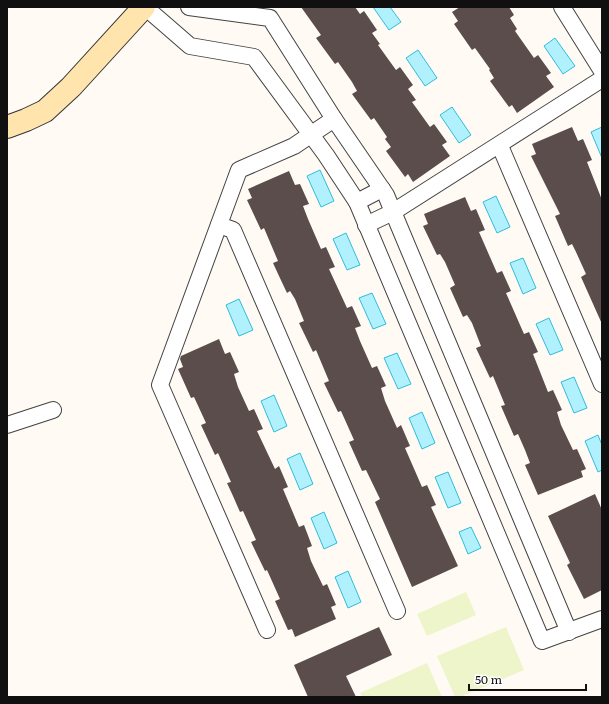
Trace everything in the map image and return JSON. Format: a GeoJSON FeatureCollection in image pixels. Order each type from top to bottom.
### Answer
{"type":"FeatureCollection","features":[{"type":"Feature","properties":{"kind":"main road"},"geometry":{"type":"LineString","coordinates":[[7,127],[44,111],[71,87],[145,7]]}},
{"type":"Feature","properties":{"kind":"street"},"geometry":{"type":"LineString","coordinates":[[145,7],[190,46],[254,57],[326,155],[357,202],[542,641],[569,632],[602,618]]}},
{"type":"Feature","properties":{"kind":"street"},"geometry":{"type":"LineString","coordinates":[[189,7],[270,18],[334,119],[382,189],[569,632]]}},
{"type":"Feature","properties":{"kind":"street"},"geometry":{"type":"LineString","coordinates":[[562,7],[602,71]]}},
{"type":"Feature","properties":{"kind":"street"},"geometry":{"type":"LineString","coordinates":[[366,225],[392,212],[500,146],[602,79]]}},
{"type":"Feature","properties":{"kind":"street"},"geometry":{"type":"LineString","coordinates":[[267,630],[160,385],[239,170],[294,146],[334,119]]}},
{"type":"Feature","properties":{"kind":"street"},"geometry":{"type":"LineString","coordinates":[[500,146],[602,384]]}},
{"type":"Feature","properties":{"kind":"street"},"geometry":{"type":"LineString","coordinates":[[357,202],[382,189]]}},
{"type":"Feature","properties":{"kind":"street"},"geometry":{"type":"LineString","coordinates":[[219,224],[233,230],[397,612]]}},
{"type":"Feature","properties":{"kind":"street"},"geometry":{"type":"LineString","coordinates":[[7,425],[53,410]]}},
{"type":"Feature","properties":{"kind":"green space"},"geometry":{"type":"Polygon","coordinates":[[[466,592],[476,615],[427,636],[417,614],[466,592]]]}},
{"type":"Feature","properties":{"kind":"green space"},"geometry":{"type":"Polygon","coordinates":[[[506,627],[524,670],[460,697],[455,697],[437,656],[506,627]]]}},
{"type":"Feature","properties":{"kind":"green space"},"geometry":{"type":"Polygon","coordinates":[[[427,663],[442,697],[362,697],[360,693],[427,663]]]}},
{"type":"Feature","properties":{"kind":"water"},"geometry":{"type":"Polygon","coordinates":[[[373,7],[390,7],[401,22],[389,30],[373,7]]]}},
{"type":"Feature","properties":{"kind":"water"},"geometry":{"type":"Polygon","coordinates":[[[555,38],[575,66],[563,74],[544,46],[555,38]]]}},
{"type":"Feature","properties":{"kind":"water"},"geometry":{"type":"Polygon","coordinates":[[[418,50],[437,78],[425,86],[406,58],[418,50]]]}},
{"type":"Feature","properties":{"kind":"water"},"geometry":{"type":"Polygon","coordinates":[[[452,107],[471,135],[459,143],[440,115],[452,107]]]}},
{"type":"Feature","properties":{"kind":"water"},"geometry":{"type":"Polygon","coordinates":[[[602,127],[602,158],[591,132],[602,127]]]}},
{"type":"Feature","properties":{"kind":"water"},"geometry":{"type":"Polygon","coordinates":[[[320,170],[334,201],[321,207],[307,176],[320,170]]]}},
{"type":"Feature","properties":{"kind":"water"},"geometry":{"type":"Polygon","coordinates":[[[496,196],[510,227],[497,233],[483,202],[496,196]]]}},
{"type":"Feature","properties":{"kind":"water"},"geometry":{"type":"Polygon","coordinates":[[[346,233],[360,265],[347,270],[333,239],[346,233]]]}},
{"type":"Feature","properties":{"kind":"water"},"geometry":{"type":"Polygon","coordinates":[[[523,258],[536,288],[523,294],[510,263],[523,258]]]}},
{"type":"Feature","properties":{"kind":"water"},"geometry":{"type":"Polygon","coordinates":[[[372,293],[386,324],[373,329],[359,298],[372,293]]]}},
{"type":"Feature","properties":{"kind":"water"},"geometry":{"type":"Polygon","coordinates":[[[239,299],[253,330],[239,336],[226,305],[239,299]]]}},
{"type":"Feature","properties":{"kind":"water"},"geometry":{"type":"Polygon","coordinates":[[[549,318],[563,350],[550,355],[536,324],[549,318]]]}},
{"type":"Feature","properties":{"kind":"water"},"geometry":{"type":"Polygon","coordinates":[[[397,353],[411,384],[398,389],[384,358],[397,353]]]}},
{"type":"Feature","properties":{"kind":"water"},"geometry":{"type":"Polygon","coordinates":[[[574,377],[587,408],[574,413],[561,382],[574,377]]]}},
{"type":"Feature","properties":{"kind":"water"},"geometry":{"type":"Polygon","coordinates":[[[274,395],[287,426],[274,432],[261,401],[274,395]]]}},
{"type":"Feature","properties":{"kind":"water"},"geometry":{"type":"Polygon","coordinates":[[[422,412],[435,443],[422,449],[409,418],[422,412]]]}},
{"type":"Feature","properties":{"kind":"water"},"geometry":{"type":"Polygon","coordinates":[[[598,435],[602,445],[602,470],[598,472],[585,441],[598,435]]]}},
{"type":"Feature","properties":{"kind":"water"},"geometry":{"type":"Polygon","coordinates":[[[300,453],[313,484],[300,490],[287,459],[300,453]]]}},
{"type":"Feature","properties":{"kind":"water"},"geometry":{"type":"Polygon","coordinates":[[[448,472],[461,503],[448,508],[435,477],[448,472]]]}},
{"type":"Feature","properties":{"kind":"water"},"geometry":{"type":"Polygon","coordinates":[[[324,512],[337,543],[324,549],[311,518],[324,512]]]}},
{"type":"Feature","properties":{"kind":"water"},"geometry":{"type":"Polygon","coordinates":[[[471,527],[481,548],[468,554],[459,532],[471,527]]]}},
{"type":"Feature","properties":{"kind":"water"},"geometry":{"type":"Polygon","coordinates":[[[348,571],[361,602],[348,608],[335,577],[348,571]]]}},
{"type":"Feature","properties":{"kind":"building"},"geometry":{"type":"Polygon","coordinates":[[[301,7],[355,7],[360,14],[364,11],[377,30],[372,33],[380,44],[378,45],[396,70],[400,67],[413,85],[408,89],[416,100],[412,102],[430,127],[434,124],[447,142],[442,145],[450,156],[413,182],[408,174],[405,177],[386,151],[391,147],[385,139],[387,137],[374,118],[371,120],[352,94],[357,91],[352,82],[338,62],[335,64],[316,38],[321,35],[301,7]]]}},
{"type":"Feature","properties":{"kind":"building"},"geometry":{"type":"Polygon","coordinates":[[[460,7],[509,7],[514,15],[510,18],[517,29],[515,31],[534,58],[538,55],[551,73],[546,76],[554,87],[517,113],[512,105],[509,107],[490,81],[494,78],[489,70],[490,69],[475,48],[472,50],[454,24],[458,21],[452,12],[460,7]]]}},
{"type":"Feature","properties":{"kind":"building"},"geometry":{"type":"Polygon","coordinates":[[[572,127],[578,141],[583,139],[592,160],[587,162],[602,200],[602,324],[581,277],[586,274],[572,244],[568,246],[555,216],[560,214],[531,156],[536,154],[532,144],[572,127]]]}},
{"type":"Feature","properties":{"kind":"building"},"geometry":{"type":"Polygon","coordinates":[[[289,171],[295,185],[300,184],[309,204],[303,206],[308,219],[321,249],[326,247],[335,267],[329,269],[347,308],[352,306],[361,326],[355,328],[360,341],[372,368],[377,366],[386,386],[381,388],[385,401],[397,428],[401,425],[410,446],[405,448],[422,487],[427,485],[436,505],[431,507],[458,566],[412,587],[375,502],[380,499],[366,470],[362,471],[349,442],[354,440],[341,411],[338,412],[324,383],[329,381],[316,350],[313,352],[299,323],[304,321],[295,299],[290,291],[287,293],[273,263],[278,261],[264,228],[261,230],[247,200],[252,198],[248,189],[289,171]]]}},
{"type":"Feature","properties":{"kind":"building"},"geometry":{"type":"Polygon","coordinates":[[[465,197],[471,211],[476,209],[485,230],[479,232],[497,273],[502,271],[511,291],[506,293],[524,334],[529,332],[538,352],[533,354],[548,392],[553,390],[562,410],[557,412],[561,425],[573,450],[577,449],[586,469],[581,471],[583,477],[538,495],[525,465],[530,463],[525,450],[518,434],[514,436],[501,406],[505,405],[493,376],[490,378],[476,348],[481,346],[472,323],[467,315],[463,317],[450,288],[455,285],[445,262],[440,254],[437,255],[423,226],[428,224],[424,214],[465,197]]]}},
{"type":"Feature","properties":{"kind":"building"},"geometry":{"type":"Polygon","coordinates":[[[219,339],[225,354],[230,352],[239,372],[234,374],[238,387],[249,411],[254,409],[263,429],[257,431],[275,469],[279,466],[288,487],[283,489],[299,527],[304,525],[312,546],[307,548],[311,561],[323,586],[327,584],[336,605],[331,607],[336,619],[295,637],[292,629],[288,630],[275,601],[280,599],[267,570],[265,571],[251,542],[256,540],[243,511],[240,512],[227,483],[231,482],[218,453],[215,455],[201,425],[206,423],[194,397],[191,398],[178,369],[183,367],[180,359],[181,356],[219,339]]]}},
{"type":"Feature","properties":{"kind":"building"},"geometry":{"type":"Polygon","coordinates":[[[595,494],[602,510],[602,590],[584,599],[567,565],[570,563],[548,516],[595,494]]]}},
{"type":"Feature","properties":{"kind":"building"},"geometry":{"type":"Polygon","coordinates":[[[379,627],[392,655],[346,676],[356,697],[308,697],[294,665],[379,627]]]}}]}
